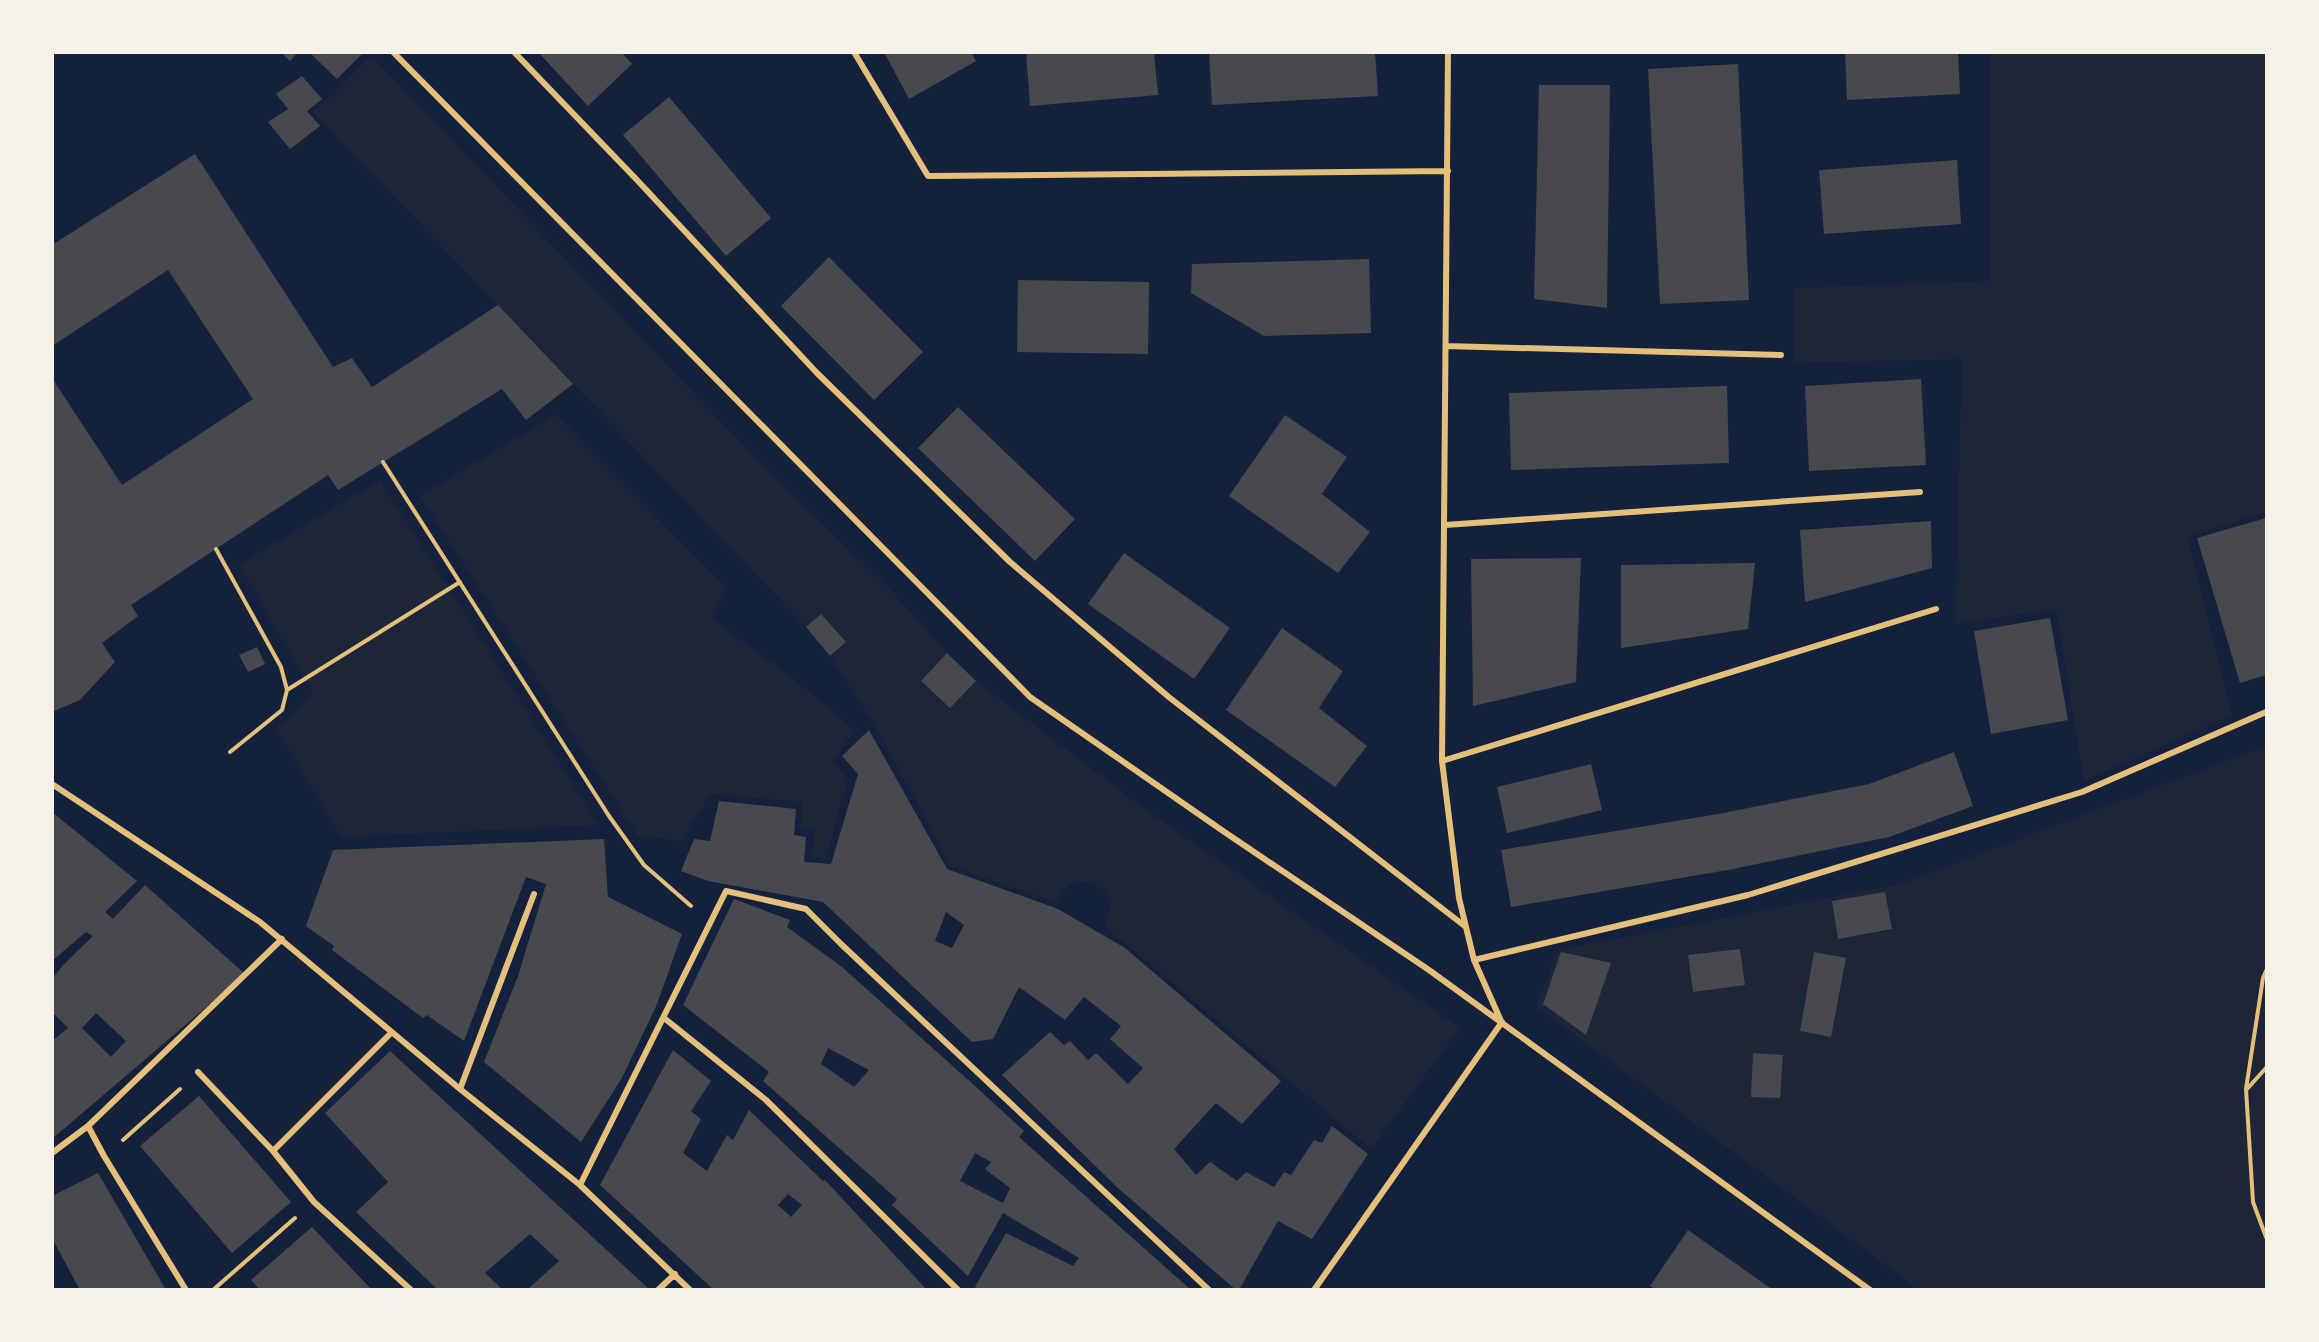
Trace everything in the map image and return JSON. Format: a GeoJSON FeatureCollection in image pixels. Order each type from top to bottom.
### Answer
{"type":"FeatureCollection","features":[{"type":"Feature","properties":{"kind":"street"},"geometry":{"type":"LineString","coordinates":[[393,52],[1030,697],[1429,970],[1870,1290]]}},
{"type":"Feature","properties":{"kind":"street"},"geometry":{"type":"LineString","coordinates":[[514,52],[646,189],[817,373],[1010,562],[1170,698],[1466,927]]}},
{"type":"Feature","properties":{"kind":"street"},"geometry":{"type":"LineString","coordinates":[[854,52],[928,176],[1448,171]]}},
{"type":"Feature","properties":{"kind":"street"},"geometry":{"type":"LineString","coordinates":[[1448,52],[1442,761],[1459,898],[1474,960],[1502,1022]]}},
{"type":"Feature","properties":{"kind":"street"},"geometry":{"type":"LineString","coordinates":[[1446,346],[1781,355]]}},
{"type":"Feature","properties":{"kind":"street"},"geometry":{"type":"LineString","coordinates":[[1445,525],[1920,492]]}},
{"type":"Feature","properties":{"kind":"street"},"geometry":{"type":"LineString","coordinates":[[1442,761],[1936,609]]}},
{"type":"Feature","properties":{"kind":"street"},"geometry":{"type":"LineString","coordinates":[[1474,960],[1748,895],[2082,792],[2266,712]]}},
{"type":"Feature","properties":{"kind":"street"},"geometry":{"type":"LineString","coordinates":[[52,784],[260,922],[282,939],[460,1089],[580,1185],[690,1290]]}},
{"type":"Feature","properties":{"kind":"street"},"geometry":{"type":"LineString","coordinates":[[580,1185],[726,891],[806,909],[1209,1290]]}},
{"type":"Feature","properties":{"kind":"street"},"geometry":{"type":"LineString","coordinates":[[460,1089],[534,894]]}},
{"type":"Feature","properties":{"kind":"street"},"geometry":{"type":"LineString","coordinates":[[52,1153],[88,1126],[282,939]]}},
{"type":"Feature","properties":{"kind":"street"},"geometry":{"type":"LineString","coordinates":[[664,1018],[766,1100],[958,1290]]}},
{"type":"Feature","properties":{"kind":"street"},"geometry":{"type":"LineString","coordinates":[[1314,1290],[1502,1022]]}},
{"type":"Feature","properties":{"kind":"street"},"geometry":{"type":"LineString","coordinates":[[273,1151],[392,1032]]}},
{"type":"Feature","properties":{"kind":"street"},"geometry":{"type":"LineString","coordinates":[[198,1072],[273,1151],[314,1202],[411,1290]]}},
{"type":"Feature","properties":{"kind":"street"},"geometry":{"type":"LineString","coordinates":[[88,1126],[186,1290]]}},
{"type":"Feature","properties":{"kind":"street"},"geometry":{"type":"LineString","coordinates":[[658,1290],[675,1274]]}},
{"type":"Feature","properties":{"kind":"path"},"geometry":{"type":"LineString","coordinates":[[383,462],[609,816],[644,865],[695,910],[711,919]]}},
{"type":"Feature","properties":{"kind":"path"},"geometry":{"type":"LineString","coordinates":[[216,549],[282,667],[287,690],[282,710],[230,752]]}},
{"type":"Feature","properties":{"kind":"path"},"geometry":{"type":"LineString","coordinates":[[287,690],[460,582]]}},
{"type":"Feature","properties":{"kind":"path"},"geometry":{"type":"LineString","coordinates":[[2266,971],[2263,978],[2247,1089],[2253,1202],[2266,1237]]}},
{"type":"Feature","properties":{"kind":"path"},"geometry":{"type":"LineString","coordinates":[[2247,1089],[2266,1068]]}},
{"type":"Feature","properties":{"kind":"path"},"geometry":{"type":"LineString","coordinates":[[104,1156],[198,1072]]}},
{"type":"Feature","properties":{"kind":"path"},"geometry":{"type":"LineString","coordinates":[[213,1290],[314,1202]]}},
{"type":"Feature","properties":{"kind":"shaded area"},"geometry":{"type":"Polygon","coordinates":[[[1989,53],[2266,53],[2266,512],[2188,537],[2232,715],[2084,781],[2056,609],[1955,624],[1962,359],[1795,363],[1794,288],[1990,281],[1989,53]]]}},
{"type":"Feature","properties":{"kind":"shaded area"},"geometry":{"type":"Polygon","coordinates":[[[371,55],[774,477],[890,589],[947,653],[976,681],[1149,812],[1460,1028],[1371,1149],[1108,929],[1106,921],[1110,905],[1106,891],[1099,886],[1084,882],[1071,884],[1066,888],[1058,903],[951,866],[875,726],[830,656],[846,642],[821,614],[806,627],[312,111],[328,100],[371,55]]]}},
{"type":"Feature","properties":{"kind":"shaded area"},"geometry":{"type":"Polygon","coordinates":[[[556,415],[727,588],[712,619],[793,678],[854,730],[833,762],[848,779],[826,858],[811,857],[815,830],[801,829],[802,802],[711,794],[681,841],[638,836],[420,496],[556,415]]]}},
{"type":"Feature","properties":{"kind":"shaded area"},"geometry":{"type":"Polygon","coordinates":[[[380,480],[599,825],[341,837],[277,729],[313,693],[239,565],[380,480]]]}},
{"type":"Feature","properties":{"kind":"shaded area"},"geometry":{"type":"Polygon","coordinates":[[[2266,746],[2266,1289],[1918,1289],[1536,1006],[1558,950],[1900,884],[2266,746]]]}},
{"type":"Feature","properties":{"kind":"building"},"geometry":{"type":"Polygon","coordinates":[[[281,52],[298,52],[290,61],[281,52]]]}},
{"type":"Feature","properties":{"kind":"building"},"geometry":{"type":"Polygon","coordinates":[[[309,52],[364,52],[337,79],[309,52]]]}},
{"type":"Feature","properties":{"kind":"building"},"geometry":{"type":"Polygon","coordinates":[[[538,52],[621,52],[632,64],[588,106],[538,52]]]}},
{"type":"Feature","properties":{"kind":"building"},"geometry":{"type":"Polygon","coordinates":[[[884,52],[971,52],[976,61],[909,99],[884,52]]]}},
{"type":"Feature","properties":{"kind":"building"},"geometry":{"type":"Polygon","coordinates":[[[1026,52],[1154,52],[1158,95],[1030,106],[1026,52]]]}},
{"type":"Feature","properties":{"kind":"building"},"geometry":{"type":"Polygon","coordinates":[[[1209,52],[1375,52],[1378,96],[1212,105],[1209,52]]]}},
{"type":"Feature","properties":{"kind":"building"},"geometry":{"type":"Polygon","coordinates":[[[1845,52],[1958,52],[1960,94],[1847,100],[1845,52]]]}},
{"type":"Feature","properties":{"kind":"building"},"geometry":{"type":"Polygon","coordinates":[[[1738,64],[1749,300],[1660,304],[1648,69],[1738,64]]]}},
{"type":"Feature","properties":{"kind":"building"},"geometry":{"type":"Polygon","coordinates":[[[302,76],[322,99],[307,111],[320,126],[290,149],[268,122],[288,109],[276,94],[302,76]]]}},
{"type":"Feature","properties":{"kind":"building"},"geometry":{"type":"Polygon","coordinates":[[[1539,85],[1610,85],[1607,308],[1534,299],[1539,85]]]}},
{"type":"Feature","properties":{"kind":"building"},"geometry":{"type":"Polygon","coordinates":[[[669,97],[771,218],[726,256],[623,135],[669,97]]]}},
{"type":"Feature","properties":{"kind":"building"},"geometry":{"type":"Polygon","coordinates":[[[195,154],[333,367],[352,358],[372,387],[498,305],[573,384],[526,420],[502,389],[338,490],[328,475],[131,605],[138,616],[102,643],[115,662],[80,700],[52,712],[52,378],[122,485],[253,399],[168,270],[52,346],[52,245],[195,154]]]}},
{"type":"Feature","properties":{"kind":"building"},"geometry":{"type":"Polygon","coordinates":[[[1957,160],[1961,224],[1824,234],[1819,170],[1957,160]]]}},
{"type":"Feature","properties":{"kind":"building"},"geometry":{"type":"Polygon","coordinates":[[[829,257],[923,352],[874,400],[781,306],[829,257]]]}},
{"type":"Feature","properties":{"kind":"building"},"geometry":{"type":"Polygon","coordinates":[[[1369,259],[1371,333],[1264,336],[1191,293],[1192,264],[1369,259]]]}},
{"type":"Feature","properties":{"kind":"building"},"geometry":{"type":"Polygon","coordinates":[[[1018,280],[1149,282],[1148,354],[1017,352],[1018,280]]]}},
{"type":"Feature","properties":{"kind":"building"},"geometry":{"type":"Polygon","coordinates":[[[1921,379],[1926,465],[1809,471],[1805,386],[1921,379]]]}},
{"type":"Feature","properties":{"kind":"building"},"geometry":{"type":"Polygon","coordinates":[[[1727,386],[1729,463],[1511,470],[1509,393],[1727,386]]]}},
{"type":"Feature","properties":{"kind":"building"},"geometry":{"type":"Polygon","coordinates":[[[958,407],[1075,519],[1035,561],[918,448],[958,407]]]}},
{"type":"Feature","properties":{"kind":"building"},"geometry":{"type":"Polygon","coordinates":[[[1285,415],[1347,457],[1322,494],[1370,532],[1338,573],[1229,496],[1285,415]]]}},
{"type":"Feature","properties":{"kind":"building"},"geometry":{"type":"Polygon","coordinates":[[[2266,518],[2266,675],[2240,683],[2197,538],[2266,518]]]}},
{"type":"Feature","properties":{"kind":"building"},"geometry":{"type":"Polygon","coordinates":[[[1931,521],[1932,568],[1805,602],[1800,530],[1931,521]]]}},
{"type":"Feature","properties":{"kind":"building"},"geometry":{"type":"Polygon","coordinates":[[[1124,553],[1230,628],[1194,679],[1088,604],[1124,553]]]}},
{"type":"Feature","properties":{"kind":"building"},"geometry":{"type":"Polygon","coordinates":[[[1581,558],[1576,682],[1473,706],[1471,559],[1581,558]]]}},
{"type":"Feature","properties":{"kind":"building"},"geometry":{"type":"Polygon","coordinates":[[[1755,563],[1748,629],[1621,648],[1621,565],[1755,563]]]}},
{"type":"Feature","properties":{"kind":"building"},"geometry":{"type":"Polygon","coordinates":[[[821,614],[846,642],[830,656],[806,627],[821,614]]]}},
{"type":"Feature","properties":{"kind":"building"},"geometry":{"type":"Polygon","coordinates":[[[2050,618],[2068,720],[1991,734],[1974,631],[2050,618]]]}},
{"type":"Feature","properties":{"kind":"building"},"geometry":{"type":"Polygon","coordinates":[[[1282,628],[1343,671],[1319,708],[1367,746],[1335,787],[1226,710],[1282,628]]]}},
{"type":"Feature","properties":{"kind":"building"},"geometry":{"type":"Polygon","coordinates":[[[257,647],[265,664],[248,672],[239,655],[257,647]]]}},
{"type":"Feature","properties":{"kind":"building"},"geometry":{"type":"Polygon","coordinates":[[[947,653],[976,681],[950,708],[921,681],[947,653]]]}},
{"type":"Feature","properties":{"kind":"building"},"geometry":{"type":"Polygon","coordinates":[[[869,730],[947,869],[1058,909],[1125,948],[1281,1081],[1242,1124],[1216,1103],[1174,1149],[1196,1175],[1210,1162],[1237,1181],[1246,1172],[1274,1187],[1284,1172],[1291,1175],[1314,1140],[1322,1143],[1332,1126],[1368,1154],[1312,1239],[1278,1221],[1239,1290],[1236,1290],[1119,1189],[1002,1075],[1050,1032],[1064,1045],[1070,1041],[1088,1060],[1096,1053],[1128,1084],[1143,1068],[1110,1039],[1121,1026],[1084,997],[1065,1020],[1019,987],[993,1039],[972,1042],[823,902],[708,881],[681,871],[694,839],[710,841],[719,801],[796,809],[794,835],[806,837],[804,862],[831,864],[858,774],[842,756],[869,730]],[[946,912],[935,941],[952,948],[964,925],[946,912]]]}},
{"type":"Feature","properties":{"kind":"building"},"geometry":{"type":"Polygon","coordinates":[[[1954,752],[1973,806],[1889,837],[1728,870],[1511,907],[1501,850],[1718,814],[1869,784],[1954,752]]]}},
{"type":"Feature","properties":{"kind":"building"},"geometry":{"type":"Polygon","coordinates":[[[1591,764],[1602,810],[1507,833],[1497,787],[1591,764]]]}},
{"type":"Feature","properties":{"kind":"building"},"geometry":{"type":"Polygon","coordinates":[[[52,812],[137,881],[105,912],[113,919],[145,885],[245,974],[52,1139],[52,1041],[68,1028],[52,1012],[52,979],[93,936],[86,932],[52,961],[52,812]],[[96,1013],[82,1028],[111,1057],[126,1041],[96,1013]]]}},
{"type":"Feature","properties":{"kind":"building"},"geometry":{"type":"Polygon","coordinates":[[[604,839],[608,897],[682,934],[657,1004],[622,1078],[581,1142],[484,1062],[518,976],[546,884],[526,877],[464,1041],[427,1015],[423,1018],[332,950],[334,946],[306,926],[333,850],[604,839]]]}},
{"type":"Feature","properties":{"kind":"building"},"geometry":{"type":"Polygon","coordinates":[[[1885,892],[1892,929],[1838,939],[1832,901],[1885,892]]]}},
{"type":"Feature","properties":{"kind":"building"},"geometry":{"type":"Polygon","coordinates":[[[734,899],[790,920],[787,927],[842,967],[975,1086],[1024,1131],[1019,1137],[1191,1290],[978,1290],[975,1287],[1006,1233],[1073,1266],[1079,1258],[1003,1213],[968,1276],[892,1205],[897,1199],[763,1081],[769,1072],[683,1005],[734,899]],[[828,1048],[821,1064],[854,1087],[869,1070],[828,1048]],[[975,1153],[960,1181],[1003,1203],[1010,1188],[985,1169],[991,1162],[975,1153]]]}},
{"type":"Feature","properties":{"kind":"building"},"geometry":{"type":"Polygon","coordinates":[[[1740,949],[1745,985],[1693,992],[1688,955],[1740,949]]]}},
{"type":"Feature","properties":{"kind":"building"},"geometry":{"type":"Polygon","coordinates":[[[1561,952],[1611,963],[1586,1035],[1543,1004],[1561,952]]]}},
{"type":"Feature","properties":{"kind":"building"},"geometry":{"type":"Polygon","coordinates":[[[1814,952],[1846,958],[1831,1037],[1800,1031],[1814,952]]]}},
{"type":"Feature","properties":{"kind":"building"},"geometry":{"type":"Polygon","coordinates":[[[673,1050],[711,1081],[691,1111],[701,1119],[683,1153],[707,1171],[727,1135],[733,1140],[749,1110],[823,1181],[825,1180],[927,1290],[714,1290],[600,1185],[673,1050]],[[788,1194],[778,1205],[791,1217],[802,1205],[788,1194]]]}},
{"type":"Feature","properties":{"kind":"building"},"geometry":{"type":"Polygon","coordinates":[[[390,1051],[648,1288],[527,1290],[559,1261],[530,1234],[485,1273],[503,1290],[438,1290],[356,1212],[388,1182],[325,1113],[390,1051]]]}},
{"type":"Feature","properties":{"kind":"building"},"geometry":{"type":"Polygon","coordinates":[[[1753,1053],[1783,1055],[1780,1098],[1751,1097],[1753,1053]]]}},
{"type":"Feature","properties":{"kind":"building"},"geometry":{"type":"Polygon","coordinates":[[[199,1096],[291,1202],[232,1253],[140,1146],[199,1096]]]}},
{"type":"Feature","properties":{"kind":"building"},"geometry":{"type":"Polygon","coordinates":[[[98,1173],[166,1290],[80,1290],[52,1238],[52,1196],[98,1173]]]}},
{"type":"Feature","properties":{"kind":"building"},"geometry":{"type":"Polygon","coordinates":[[[312,1227],[372,1290],[260,1290],[251,1280],[312,1227]]]}},
{"type":"Feature","properties":{"kind":"building"},"geometry":{"type":"Polygon","coordinates":[[[1688,1230],[1773,1290],[1656,1290],[1650,1286],[1688,1230]]]}}]}
